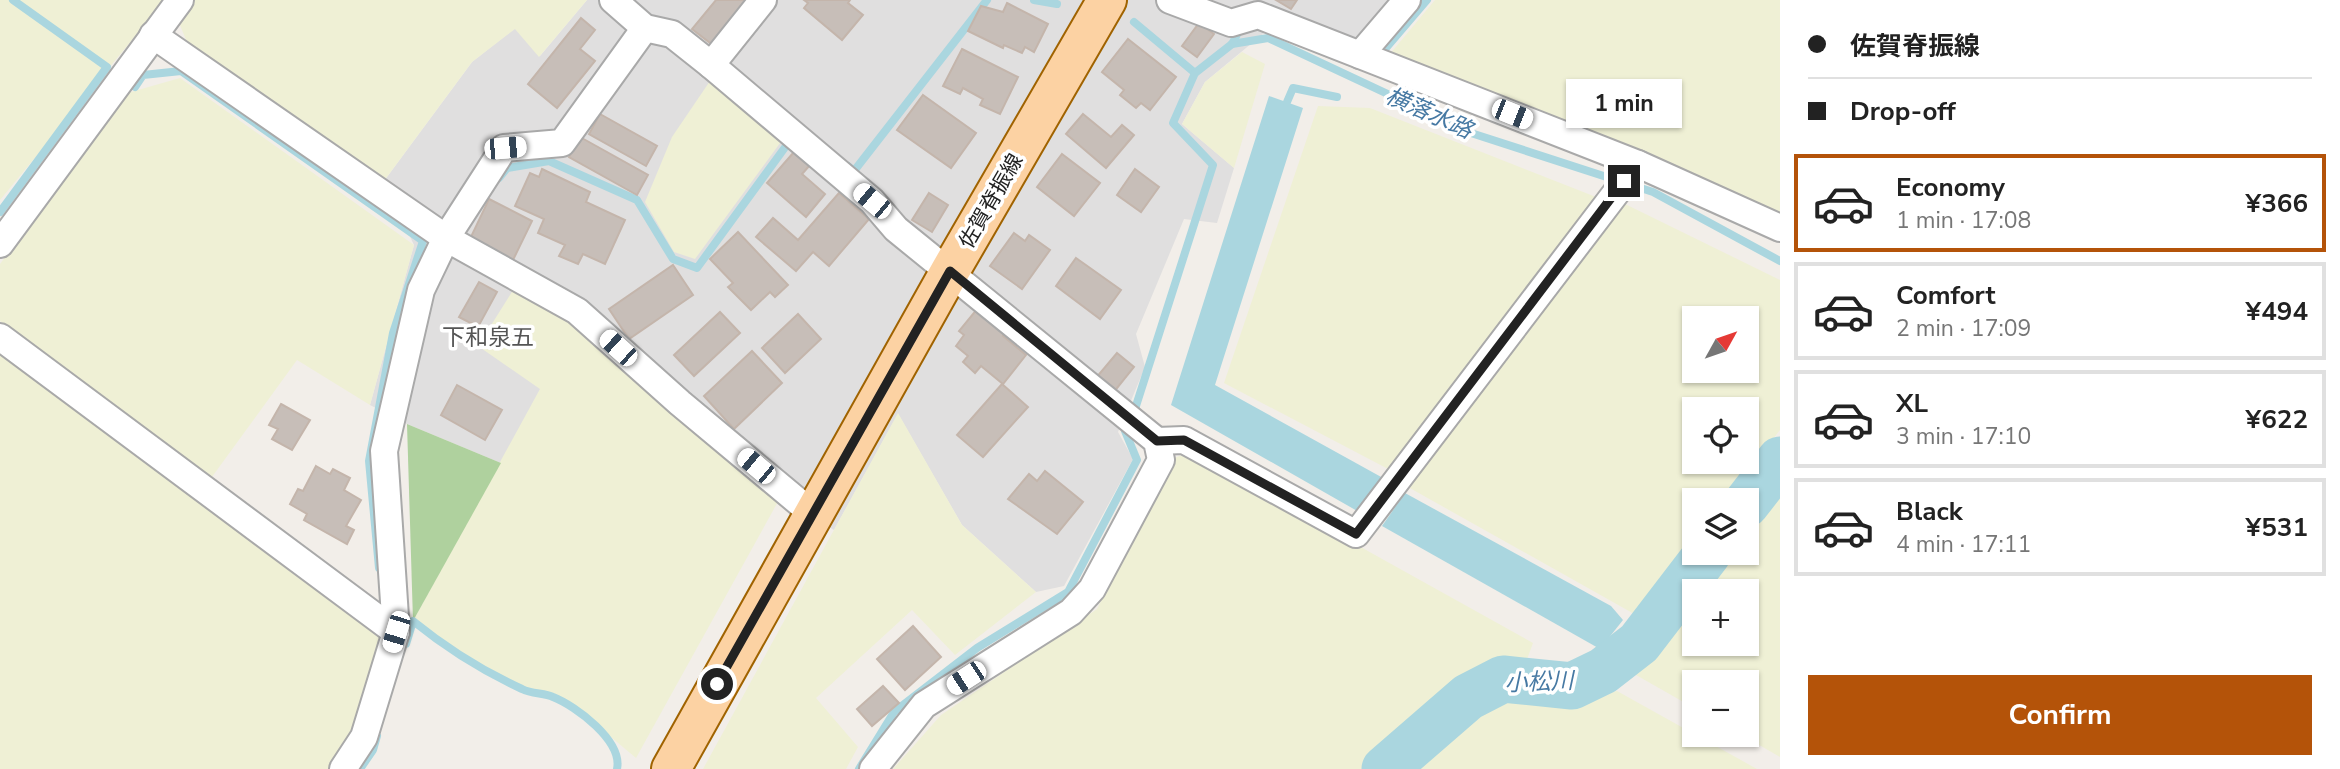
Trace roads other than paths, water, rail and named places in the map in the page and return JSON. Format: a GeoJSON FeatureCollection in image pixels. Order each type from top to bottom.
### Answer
{"type":"FeatureCollection","features":[{"type":"Feature","properties":{"kind":"main road","name":"佐賀脊振線"},"geometry":{"type":"LineString","coordinates":[[671,769],[1103,1]]}},
{"type":"Feature","properties":{"kind":"street"},"geometry":{"type":"LineString","coordinates":[[0,244],[180,0]]}},
{"type":"Feature","properties":{"kind":"street"},"geometry":{"type":"LineString","coordinates":[[613,0],[645,28],[672,34],[711,65],[872,201],[896,229],[1157,441],[1161,460],[1092,589],[1071,612],[925,705],[873,769]]}},
{"type":"Feature","properties":{"kind":"street"},"geometry":{"type":"LineString","coordinates":[[711,65],[763,0]]}},
{"type":"Feature","properties":{"kind":"street"},"geometry":{"type":"LineString","coordinates":[[1170,0],[1231,23],[1258,15],[1638,164],[1780,228]]}},
{"type":"Feature","properties":{"kind":"street"},"geometry":{"type":"LineString","coordinates":[[1360,55],[1407,0]]}},
{"type":"Feature","properties":{"kind":"street"},"geometry":{"type":"LineString","coordinates":[[343,769],[364,737],[396,632],[384,450],[421,290],[446,238],[505,148],[562,143],[645,28]]}},
{"type":"Feature","properties":{"kind":"street"},"geometry":{"type":"LineString","coordinates":[[153,35],[446,238],[578,312],[680,403],[813,514]]}},
{"type":"Feature","properties":{"kind":"street"},"geometry":{"type":"LineString","coordinates":[[1157,441],[1184,440],[1356,534],[1638,164]]}},
{"type":"Feature","properties":{"kind":"street"},"geometry":{"type":"LineString","coordinates":[[0,337],[396,632]]}},
{"type":"Feature","properties":{"kind":"water"},"geometry":{"type":"Polygon","coordinates":[[[1269,96],[1303,108],[1215,385],[1383,478],[1359,512],[1171,405],[1269,96]]]}},
{"type":"Feature","properties":{"kind":"water"},"geometry":{"type":"Polygon","coordinates":[[[1405,493],[1611,606],[1623,620],[1600,649],[1382,526],[1405,493]]]}},
{"type":"Feature","properties":{"kind":"waterway"},"geometry":{"type":"LineString","coordinates":[[0,212],[107,67],[13,0]]}},
{"type":"Feature","properties":{"kind":"waterway"},"geometry":{"type":"LineString","coordinates":[[848,166],[854,171],[987,0]]}},
{"type":"Feature","properties":{"kind":"waterway"},"geometry":{"type":"LineString","coordinates":[[1034,0],[1057,4]]}},
{"type":"Feature","properties":{"kind":"waterway"},"geometry":{"type":"LineString","coordinates":[[1386,48],[1427,0]]}},
{"type":"Feature","properties":{"kind":"waterway"},"geometry":{"type":"LineString","coordinates":[[1134,22],[1195,73]]}},
{"type":"Feature","properties":{"kind":"waterway"},"geometry":{"type":"LineString","coordinates":[[1135,409],[1213,165],[1173,123],[1195,73],[1232,44],[1241,27]]}},
{"type":"Feature","properties":{"kind":"waterway","name":"横落水路"},"geometry":{"type":"LineString","coordinates":[[1232,44],[1268,38],[1471,133],[1653,192],[1780,261]]}},
{"type":"Feature","properties":{"kind":"waterway"},"geometry":{"type":"LineString","coordinates":[[135,87],[143,75],[181,71],[423,241],[393,333],[369,461],[379,568]]}},
{"type":"Feature","properties":{"kind":"waterway"},"geometry":{"type":"LineString","coordinates":[[1287,102],[1293,88],[1337,97]]}},
{"type":"Feature","properties":{"kind":"waterway"},"geometry":{"type":"LineString","coordinates":[[499,178],[507,168],[549,161],[637,200],[673,259],[697,268],[786,146]]}},
{"type":"Feature","properties":{"kind":"waterway"},"geometry":{"type":"LineString","coordinates":[[859,769],[894,712],[977,648],[1068,592],[1137,460],[1125,431]]}},
{"type":"Feature","properties":{"kind":"waterway","name":"小松川"},"geometry":{"type":"LineString","coordinates":[[1758,488],[1780,460]]}},
{"type":"Feature","properties":{"kind":"waterway","name":"小松川"},"geometry":{"type":"LineString","coordinates":[[1385,769],[1468,697],[1503,679],[1572,686],[1603,671],[1639,643],[1699,565]]}},
{"type":"Feature","properties":{"kind":"waterway"},"geometry":{"type":"LineString","coordinates":[[406,644],[413,621],[494,675],[526,691],[549,696],[574,708],[596,726],[613,747],[617,769]]}},
{"type":"Feature","properties":{"kind":"waterway"},"geometry":{"type":"LineString","coordinates":[[360,769],[373,750],[377,736]]}},
{"type":"Feature","properties":{"kind":"district","name":"下和泉五"},"geometry":{"type":"Point","coordinates":[488,337]}}]}
